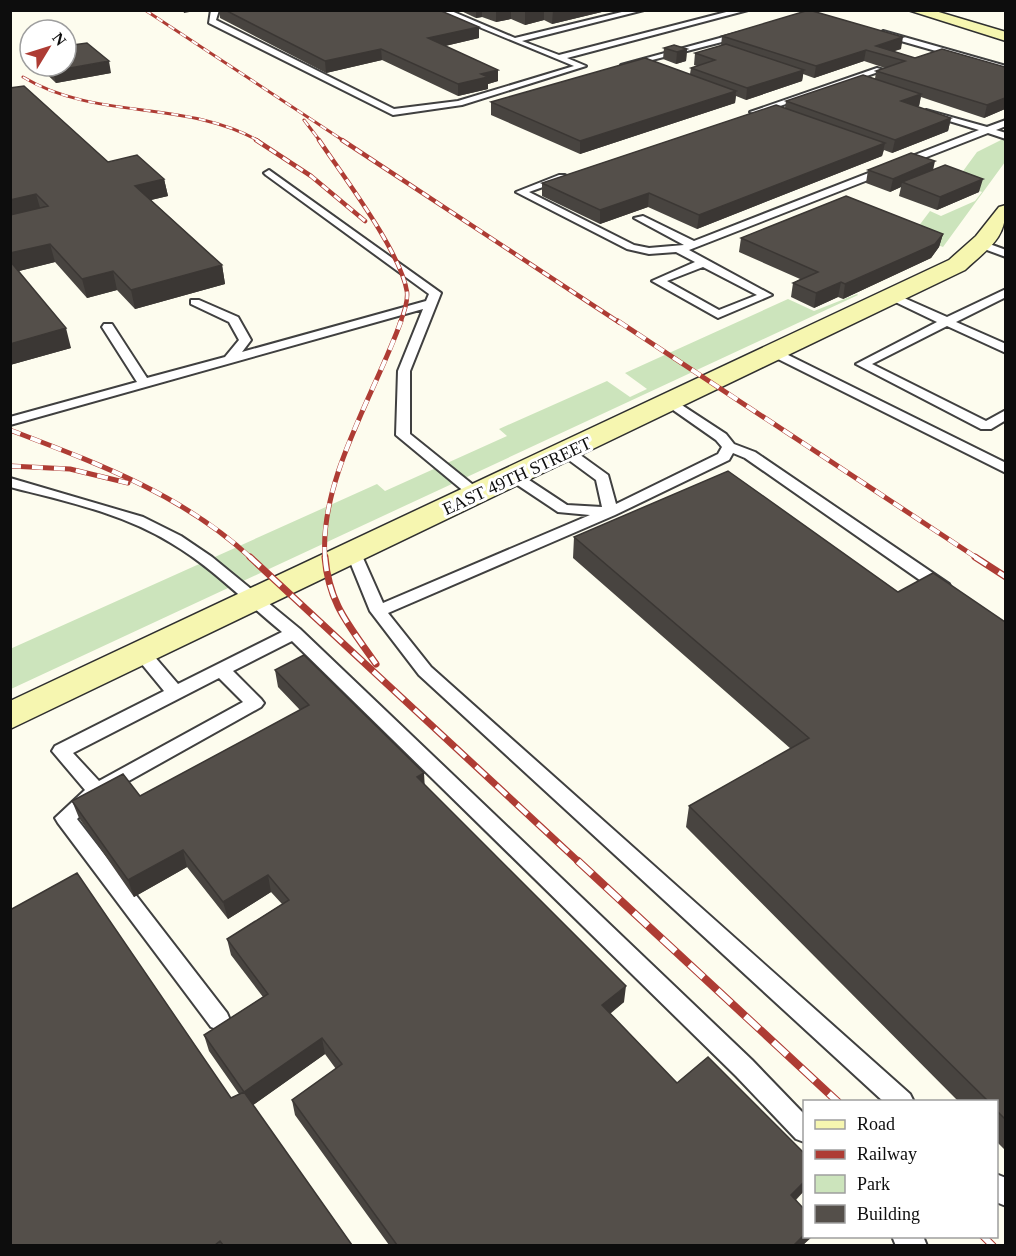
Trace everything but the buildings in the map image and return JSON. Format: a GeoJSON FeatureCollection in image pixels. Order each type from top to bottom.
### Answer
{"type":"FeatureCollection","features":[{"type":"Feature","properties":{"kind":"street"},"geometry":{"type":"LineString","coordinates":[[915,10],[1005,37]]}},
{"type":"Feature","properties":{"kind":"street","name":"EAST 49TH STREET"},"geometry":{"type":"LineString","coordinates":[[10,717],[993,249],[1005,212]]}},
{"type":"Feature","properties":{"kind":"lane"},"geometry":{"type":"LineString","coordinates":[[214,10],[212,21],[393,112],[459,103],[582,66],[441,10]]}},
{"type":"Feature","properties":{"kind":"lane"},"geometry":{"type":"LineString","coordinates":[[515,40],[641,10]]}},
{"type":"Feature","properties":{"kind":"lane"},"geometry":{"type":"LineString","coordinates":[[558,58],[738,11]]}},
{"type":"Feature","properties":{"kind":"lane"},"geometry":{"type":"LineString","coordinates":[[876,30],[1005,69]]}},
{"type":"Feature","properties":{"kind":"lane"},"geometry":{"type":"LineString","coordinates":[[620,66],[752,33]]}},
{"type":"Feature","properties":{"kind":"lane"},"geometry":{"type":"LineString","coordinates":[[746,115],[880,70]]}},
{"type":"Feature","properties":{"kind":"lane"},"geometry":{"type":"LineString","coordinates":[[929,112],[1005,136]]}},
{"type":"Feature","properties":{"kind":"lane"},"geometry":{"type":"LineString","coordinates":[[569,174],[521,192],[630,247],[649,251],[678,249],[1005,123]]}},
{"type":"Feature","properties":{"kind":"lane"},"geometry":{"type":"LineString","coordinates":[[269,173],[435,293],[404,371],[403,435],[477,495]]}},
{"type":"Feature","properties":{"kind":"lane"},"geometry":{"type":"LineString","coordinates":[[639,218],[693,245]]}},
{"type":"Feature","properties":{"kind":"lane"},"geometry":{"type":"LineString","coordinates":[[678,249],[766,295],[718,314],[658,281],[702,263]]}},
{"type":"Feature","properties":{"kind":"lane"},"geometry":{"type":"LineString","coordinates":[[1005,292],[862,364],[986,426],[1005,414]]}},
{"type":"Feature","properties":{"kind":"lane"},"geometry":{"type":"LineString","coordinates":[[891,296],[1005,349]]}},
{"type":"Feature","properties":{"kind":"lane"},"geometry":{"type":"LineString","coordinates":[[195,302],[234,320],[245,340],[229,360]]}},
{"type":"Feature","properties":{"kind":"lane"},"geometry":{"type":"LineString","coordinates":[[10,421],[431,303]]}},
{"type":"Feature","properties":{"kind":"lane"},"geometry":{"type":"LineString","coordinates":[[108,327],[144,383]]}},
{"type":"Feature","properties":{"kind":"lane"},"geometry":{"type":"LineString","coordinates":[[774,352],[1005,469]]}},
{"type":"Feature","properties":{"kind":"lane"},"geometry":{"type":"LineString","coordinates":[[671,402],[721,437],[729,447],[750,455],[956,597]]}},
{"type":"Feature","properties":{"kind":"lane"},"geometry":{"type":"LineString","coordinates":[[378,610],[610,512],[724,457],[729,447]]}},
{"type":"Feature","properties":{"kind":"lane"},"geometry":{"type":"LineString","coordinates":[[567,452],[603,478],[610,512]]}},
{"type":"Feature","properties":{"kind":"lane"},"geometry":{"type":"LineString","coordinates":[[515,477],[563,509],[610,512]]}},
{"type":"Feature","properties":{"kind":"lane"},"geometry":{"type":"LineString","coordinates":[[10,482],[118,513],[175,538],[222,573],[294,633],[735,1060],[803,1130]]}},
{"type":"Feature","properties":{"kind":"lane"},"geometry":{"type":"LineString","coordinates":[[354,552],[378,610],[424,671],[901,1100]]}},
{"type":"Feature","properties":{"kind":"lane"},"geometry":{"type":"LineString","coordinates":[[97,791],[61,751],[294,633]]}},
{"type":"Feature","properties":{"kind":"lane"},"geometry":{"type":"LineString","coordinates":[[142,653],[175,693]]}},
{"type":"Feature","properties":{"kind":"lane"},"geometry":{"type":"LineString","coordinates":[[219,1020],[65,818],[97,791],[255,703],[221,670]]}},
{"type":"Feature","properties":{"kind":"green space"},"geometry":{"type":"Polygon","coordinates":[[[1005,138],[1005,162],[943,247],[912,235],[930,211],[941,216],[975,201],[982,192],[955,182],[977,152],[1005,138]]]}},
{"type":"Feature","properties":{"kind":"green space"},"geometry":{"type":"Polygon","coordinates":[[[857,294],[11,689],[10,649],[377,484],[385,491],[507,436],[499,429],[607,381],[630,397],[647,389],[625,373],[788,299],[814,311],[857,294]]]}},
{"type":"Feature","properties":{"kind":"railway"},"geometry":{"type":"LineString","coordinates":[[145,10],[344,141]]}},
{"type":"Feature","properties":{"kind":"railway"},"geometry":{"type":"LineString","coordinates":[[25,78],[51,91],[80,100],[201,119],[231,128],[259,141]]}},
{"type":"Feature","properties":{"kind":"railway"},"geometry":{"type":"LineString","coordinates":[[304,120],[320,141]]}},
{"type":"Feature","properties":{"kind":"railway"},"geometry":{"type":"LineString","coordinates":[[256,140],[311,176],[365,221]]}},
{"type":"Feature","properties":{"kind":"railway"},"geometry":{"type":"LineString","coordinates":[[319,140],[370,214],[394,256],[407,292],[400,323]]}},
{"type":"Feature","properties":{"kind":"railway"},"geometry":{"type":"LineString","coordinates":[[342,140],[620,323]]}},
{"type":"Feature","properties":{"kind":"railway"},"geometry":{"type":"LineString","coordinates":[[325,557],[325,528],[340,468],[401,321]]}},
{"type":"Feature","properties":{"kind":"railway"},"geometry":{"type":"LineString","coordinates":[[618,321],[977,558]]}},
{"type":"Feature","properties":{"kind":"railway"},"geometry":{"type":"LineString","coordinates":[[10,430],[137,482],[196,516],[224,535],[251,558]]}},
{"type":"Feature","properties":{"kind":"railway"},"geometry":{"type":"LineString","coordinates":[[10,466],[70,469],[128,483]]}},
{"type":"Feature","properties":{"kind":"railway"},"geometry":{"type":"LineString","coordinates":[[250,557],[580,863]]}},
{"type":"Feature","properties":{"kind":"railway"},"geometry":{"type":"LineString","coordinates":[[325,557],[327,574],[336,602],[349,626],[376,664]]}},
{"type":"Feature","properties":{"kind":"railway"},"geometry":{"type":"LineString","coordinates":[[975,557],[1006,577]]}},
{"type":"Feature","properties":{"kind":"railway"},"geometry":{"type":"LineString","coordinates":[[578,861],[836,1100]]}},
{"type":"Feature","properties":{"kind":"railway"},"geometry":{"type":"LineString","coordinates":[[985,1238],[993,1246]]}}]}
